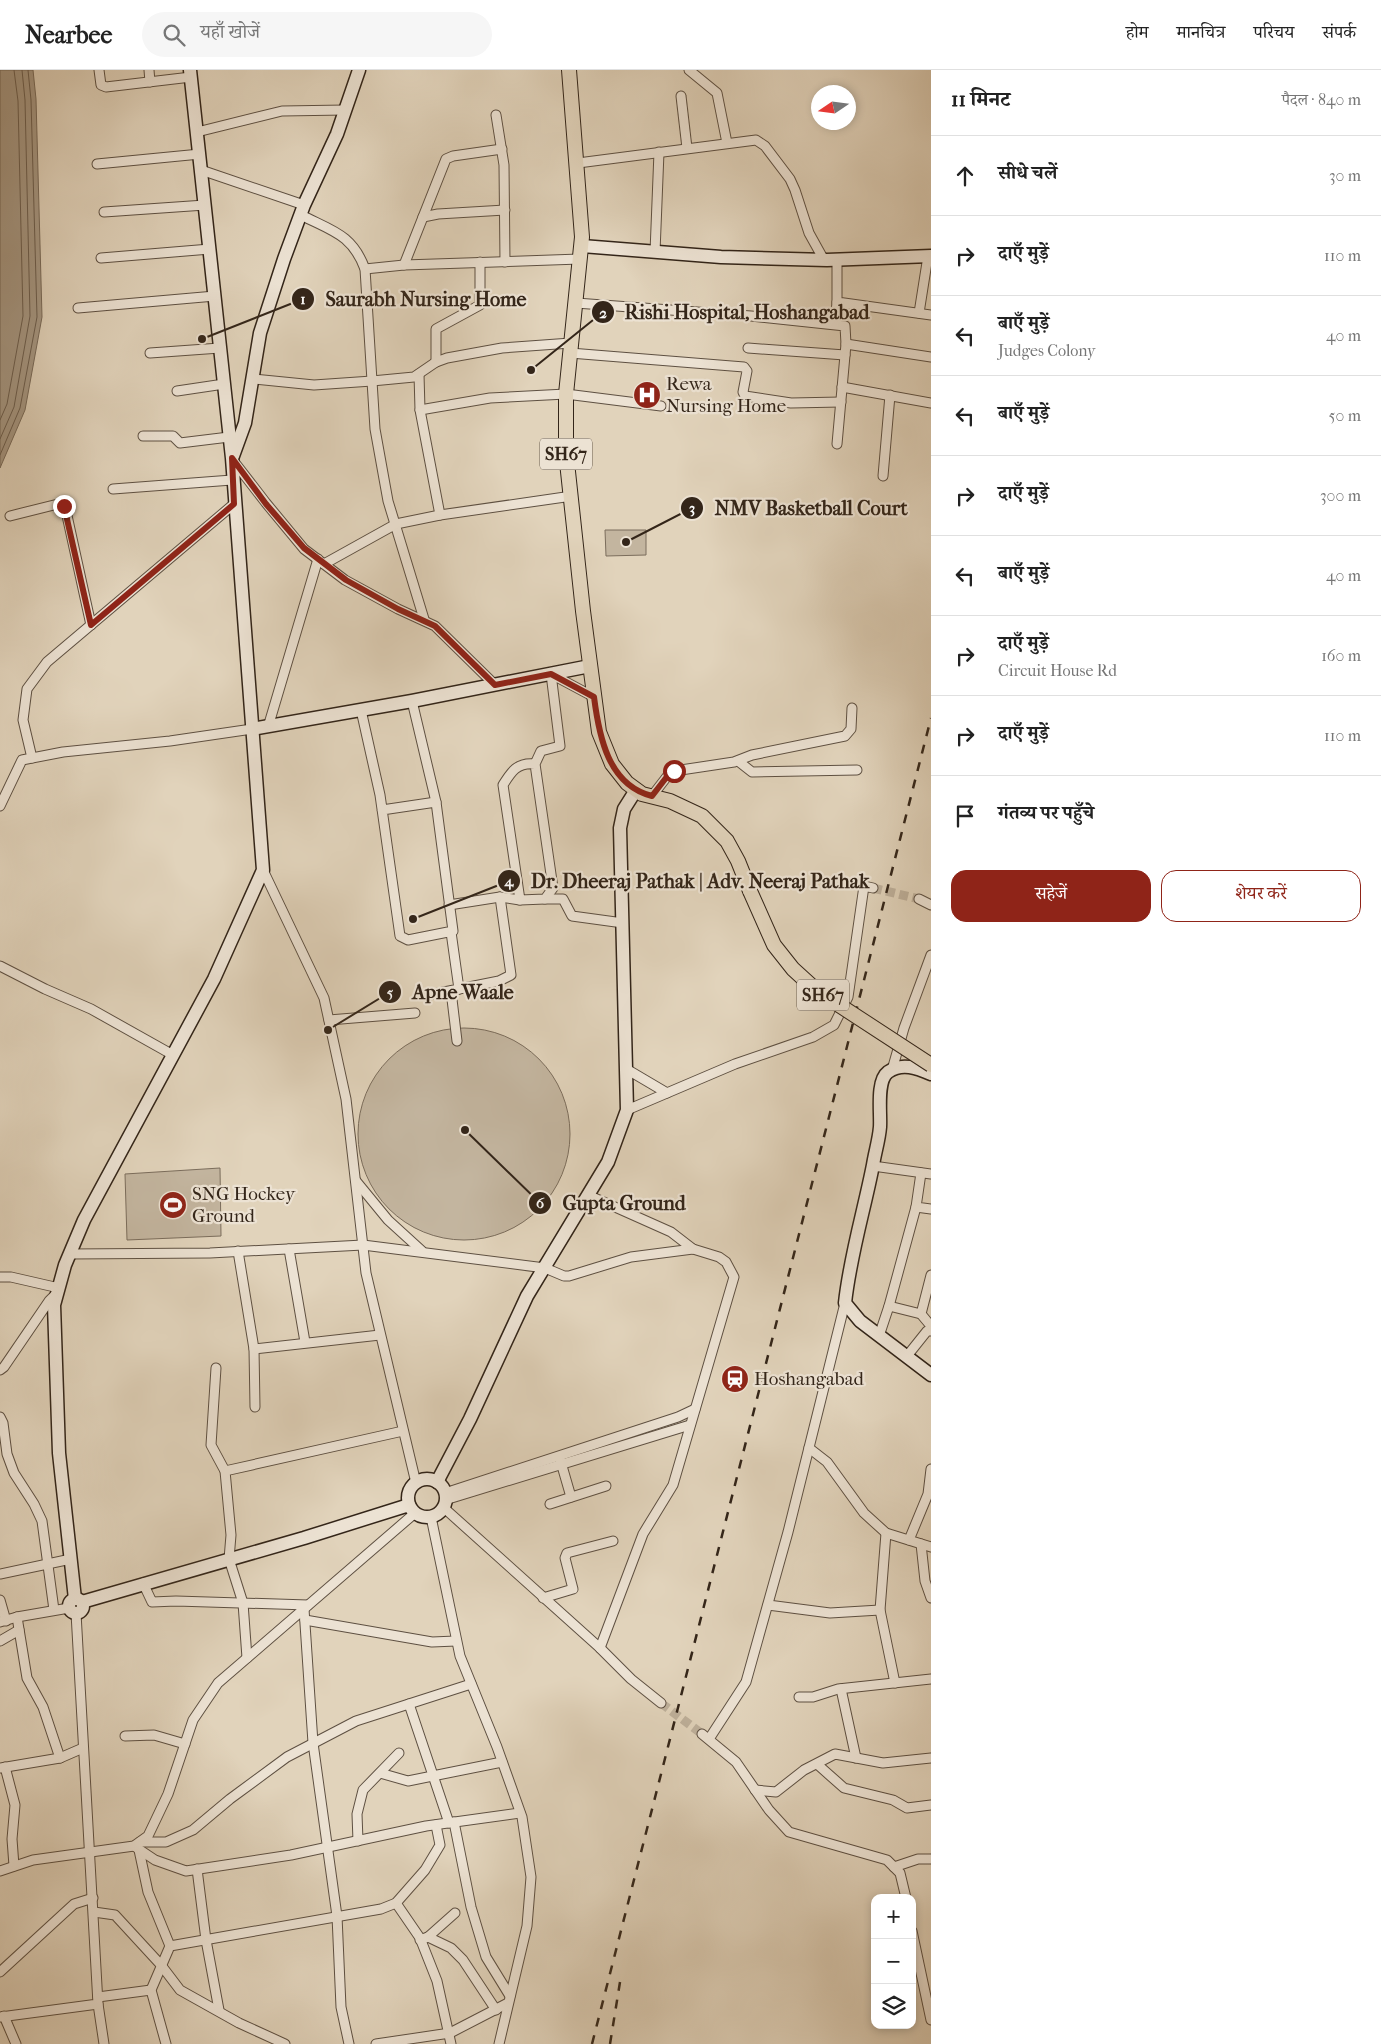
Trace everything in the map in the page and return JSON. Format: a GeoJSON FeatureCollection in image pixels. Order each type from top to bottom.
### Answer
{"type":"FeatureCollection","features":[{"type":"Feature","properties":{"kind":"main road","name":"SH67"},"geometry":{"type":"LineString","coordinates":[[570,70],[578,163],[581,253],[566,394],[566,453],[598,732],[612,764],[627,783],[636,790],[670,801],[702,816],[727,841],[738,861],[774,945],[793,969],[816,990],[931,1065]]}},
{"type":"Feature","properties":{"kind":"street"},"geometry":{"type":"LineString","coordinates":[[99,70],[100,82],[103,86],[150,82],[191,74],[232,458],[232,480],[264,870],[324,998],[346,1099],[366,1273],[416,1483]]}},
{"type":"Feature","properties":{"kind":"street"},"geometry":{"type":"LineString","coordinates":[[149,70],[150,82]]}},
{"type":"Feature","properties":{"kind":"street"},"geometry":{"type":"LineString","coordinates":[[232,458],[245,422],[260,333],[284,259],[303,210],[337,134],[358,70]]}},
{"type":"Feature","properties":{"kind":"street"},"geometry":{"type":"LineString","coordinates":[[689,70],[717,93],[727,143]]}},
{"type":"Feature","properties":{"kind":"street"},"geometry":{"type":"LineString","coordinates":[[681,96],[687,148]]}},
{"type":"Feature","properties":{"kind":"street"},"geometry":{"type":"LineString","coordinates":[[197,132],[282,111],[345,110]]}},
{"type":"Feature","properties":{"kind":"street"},"geometry":{"type":"LineString","coordinates":[[496,115],[505,170],[505,262]]}},
{"type":"Feature","properties":{"kind":"street"},"geometry":{"type":"LineString","coordinates":[[578,163],[756,140],[765,146],[790,179],[809,234],[824,260]]}},
{"type":"Feature","properties":{"kind":"street"},"geometry":{"type":"LineString","coordinates":[[404,265],[448,157],[502,149]]}},
{"type":"Feature","properties":{"kind":"street"},"geometry":{"type":"LineString","coordinates":[[654,252],[659,152]]}},
{"type":"Feature","properties":{"kind":"street"},"geometry":{"type":"LineString","coordinates":[[96,164],[200,154]]}},
{"type":"Feature","properties":{"kind":"street"},"geometry":{"type":"LineString","coordinates":[[201,170],[303,210],[349,241],[356,248],[365,269],[375,429],[388,501],[424,620]]}},
{"type":"Feature","properties":{"kind":"street"},"geometry":{"type":"LineString","coordinates":[[104,212],[205,205]]}},
{"type":"Feature","properties":{"kind":"street"},"geometry":{"type":"LineString","coordinates":[[423,217],[505,210]]}},
{"type":"Feature","properties":{"kind":"street"},"geometry":{"type":"LineString","coordinates":[[101,258],[210,249]]}},
{"type":"Feature","properties":{"kind":"street"},"geometry":{"type":"LineString","coordinates":[[365,269],[404,265],[505,262],[581,253],[654,252],[721,258],[824,260],[929,256],[919,313]]}},
{"type":"Feature","properties":{"kind":"street"},"geometry":{"type":"LineString","coordinates":[[836,324],[837,259]]}},
{"type":"Feature","properties":{"kind":"street"},"geometry":{"type":"LineString","coordinates":[[436,362],[436,329],[480,305],[480,262]]}},
{"type":"Feature","properties":{"kind":"street"},"geometry":{"type":"LineString","coordinates":[[78,308],[215,296]]}},
{"type":"Feature","properties":{"kind":"street"},"geometry":{"type":"LineString","coordinates":[[837,302],[931,315]]}},
{"type":"Feature","properties":{"kind":"street"},"geometry":{"type":"LineString","coordinates":[[576,303],[843,325],[846,328],[846,344],[837,444]]}},
{"type":"Feature","properties":{"kind":"street"},"geometry":{"type":"LineString","coordinates":[[846,344],[931,357]]}},
{"type":"Feature","properties":{"kind":"street"},"geometry":{"type":"LineString","coordinates":[[150,352],[220,348]]}},
{"type":"Feature","properties":{"kind":"street"},"geometry":{"type":"LineString","coordinates":[[253,379],[314,385],[372,381],[419,374],[436,362],[447,358],[502,348],[571,348],[744,367],[747,371],[743,392],[745,396],[791,403],[841,402]]}},
{"type":"Feature","properties":{"kind":"street"},"geometry":{"type":"LineString","coordinates":[[748,348],[845,355]]}},
{"type":"Feature","properties":{"kind":"street"},"geometry":{"type":"LineString","coordinates":[[419,374],[420,410],[440,515]]}},
{"type":"Feature","properties":{"kind":"street"},"geometry":{"type":"LineString","coordinates":[[177,391],[224,384]]}},
{"type":"Feature","properties":{"kind":"street"},"geometry":{"type":"LineString","coordinates":[[842,386],[931,403]]}},
{"type":"Feature","properties":{"kind":"street"},"geometry":{"type":"LineString","coordinates":[[420,410],[490,398],[566,394],[662,406]]}},
{"type":"Feature","properties":{"kind":"street"},"geometry":{"type":"LineString","coordinates":[[883,476],[890,395]]}},
{"type":"Feature","properties":{"kind":"street"},"geometry":{"type":"LineString","coordinates":[[143,436],[173,436],[180,443],[230,437]]}},
{"type":"Feature","properties":{"kind":"street"},"geometry":{"type":"LineString","coordinates":[[232,458],[272,511],[304,548],[354,585],[398,609],[435,626],[495,685]]}},
{"type":"Feature","properties":{"kind":"street"},"geometry":{"type":"LineString","coordinates":[[114,489],[232,480]]}},
{"type":"Feature","properties":{"kind":"street"},"geometry":{"type":"LineString","coordinates":[[268,727],[321,561],[396,524],[440,515],[572,496]]}},
{"type":"Feature","properties":{"kind":"street"},"geometry":{"type":"LineString","coordinates":[[10,516],[58,504],[64,506],[91,625]]}},
{"type":"Feature","properties":{"kind":"street"},"geometry":{"type":"LineString","coordinates":[[32,758],[24,720],[27,689],[47,662],[234,504]]}},
{"type":"Feature","properties":{"kind":"street"},"geometry":{"type":"LineString","coordinates":[[0,806],[22,760],[63,752],[170,741],[268,727],[590,666]]}},
{"type":"Feature","properties":{"kind":"street"},"geometry":{"type":"LineString","coordinates":[[551,674],[594,697]]}},
{"type":"Feature","properties":{"kind":"street"},"geometry":{"type":"LineString","coordinates":[[545,899],[553,888],[534,764],[540,751],[560,746],[551,674]]}},
{"type":"Feature","properties":{"kind":"street"},"geometry":{"type":"LineString","coordinates":[[412,701],[436,802],[453,931],[451,932],[457,1041]]}},
{"type":"Feature","properties":{"kind":"street"},"geometry":{"type":"LineString","coordinates":[[652,796],[669,774],[674,771],[738,761],[752,755],[846,736],[851,729],[852,708]]}},
{"type":"Feature","properties":{"kind":"street"},"geometry":{"type":"LineString","coordinates":[[361,710],[382,810],[400,936],[408,940],[451,932]]}},
{"type":"Feature","properties":{"kind":"street"},"geometry":{"type":"LineString","coordinates":[[738,761],[752,772],[857,770]]}},
{"type":"Feature","properties":{"kind":"street"},"geometry":{"type":"LineString","coordinates":[[520,900],[503,785],[513,769],[526,763],[534,764]]}},
{"type":"Feature","properties":{"kind":"street"},"geometry":{"type":"LineString","coordinates":[[437,1482],[470,1419],[527,1296],[608,1162],[627,1110],[628,1070],[620,828],[624,809],[636,790]]}},
{"type":"Feature","properties":{"kind":"street"},"geometry":{"type":"LineString","coordinates":[[382,810],[436,802]]}},
{"type":"Feature","properties":{"kind":"street"},"geometry":{"type":"LineString","coordinates":[[104,2044],[98,2001],[76,1606],[59,1444],[54,1306],[70,1254],[84,1220],[214,979],[264,870]]}},
{"type":"Feature","properties":{"kind":"street"},"geometry":{"type":"LineString","coordinates":[[627,1110],[735,1064],[813,1037],[834,1024],[848,997],[864,886],[874,888]]}},
{"type":"Feature","properties":{"kind":"street"},"geometry":{"type":"LineString","coordinates":[[449,905],[500,897],[520,900],[563,899],[572,916],[623,923]]}},
{"type":"Feature","properties":{"kind":"street"},"geometry":{"type":"LineString","coordinates":[[429,995],[499,981],[511,975],[500,897]]}},
{"type":"Feature","properties":{"kind":"street"},"geometry":{"type":"LineString","coordinates":[[919,899],[931,905]]}},
{"type":"Feature","properties":{"kind":"street"},"geometry":{"type":"LineString","coordinates":[[892,1070],[904,1028],[931,956]]}},
{"type":"Feature","properties":{"kind":"street"},"geometry":{"type":"LineString","coordinates":[[0,966],[91,1009],[173,1054]]}},
{"type":"Feature","properties":{"kind":"street"},"geometry":{"type":"LineString","coordinates":[[329,1020],[415,1013]]}},
{"type":"Feature","properties":{"kind":"street"},"geometry":{"type":"LineString","coordinates":[[905,1894],[900,1873],[887,1860],[789,1832],[769,1810],[736,1762],[706,1736],[746,1682],[768,1605],[845,1304],[848,1272],[880,1128],[880,1084],[886,1073],[900,1066],[914,1067],[931,1074]]}},
{"type":"Feature","properties":{"kind":"street"},"geometry":{"type":"LineString","coordinates":[[628,1070],[667,1094]]}},
{"type":"Feature","properties":{"kind":"street"},"geometry":{"type":"LineString","coordinates":[[873,1166],[928,1173],[916,1207],[890,1306],[879,1336]]}},
{"type":"Feature","properties":{"kind":"street"},"geometry":{"type":"LineString","coordinates":[[356,1181],[388,1220],[423,1252]]}},
{"type":"Feature","properties":{"kind":"street"},"geometry":{"type":"LineString","coordinates":[[588,1195],[671,1232],[692,1249]]}},
{"type":"Feature","properties":{"kind":"street"},"geometry":{"type":"LineString","coordinates":[[916,1207],[931,1209]]}},
{"type":"Feature","properties":{"kind":"street"},"geometry":{"type":"LineString","coordinates":[[70,1254],[238,1251],[363,1245],[544,1268],[564,1276],[631,1257],[692,1249],[718,1256],[726,1262],[734,1278],[673,1486],[643,1534],[600,1648]]}},
{"type":"Feature","properties":{"kind":"street"},"geometry":{"type":"LineString","coordinates":[[289,1249],[305,1342]]}},
{"type":"Feature","properties":{"kind":"street"},"geometry":{"type":"LineString","coordinates":[[238,1251],[254,1348],[255,1408]]}},
{"type":"Feature","properties":{"kind":"street"},"geometry":{"type":"LineString","coordinates":[[921,1314],[931,1275]]}},
{"type":"Feature","properties":{"kind":"street"},"geometry":{"type":"LineString","coordinates":[[0,1277],[11,1277],[58,1290]]}},
{"type":"Feature","properties":{"kind":"street"},"geometry":{"type":"LineString","coordinates":[[0,1370],[58,1290]]}},
{"type":"Feature","properties":{"kind":"street"},"geometry":{"type":"LineString","coordinates":[[845,1304],[860,1321],[931,1375]]}},
{"type":"Feature","properties":{"kind":"street"},"geometry":{"type":"LineString","coordinates":[[890,1306],[921,1314],[931,1326]]}},
{"type":"Feature","properties":{"kind":"street"},"geometry":{"type":"LineString","coordinates":[[907,1356],[927,1331],[931,1331]]}},
{"type":"Feature","properties":{"kind":"street"},"geometry":{"type":"LineString","coordinates":[[254,1348],[380,1335]]}},
{"type":"Feature","properties":{"kind":"street"},"geometry":{"type":"LineString","coordinates":[[216,1368],[210,1444],[225,1471],[232,1535],[229,1559],[243,1603],[247,1658]]}},
{"type":"Feature","properties":{"kind":"street"},"geometry":{"type":"LineString","coordinates":[[437,1482],[430,1480],[416,1483],[410,1489],[408,1497],[412,1509],[423,1517],[438,1513],[445,1500],[560,1460],[695,1409]]}},
{"type":"Feature","properties":{"kind":"street"},"geometry":{"type":"LineString","coordinates":[[0,1417],[3,1423],[6,1454],[14,1473],[34,1504],[42,1521],[54,1610]]}},
{"type":"Feature","properties":{"kind":"street"},"geometry":{"type":"LineString","coordinates":[[560,1460],[690,1425]]}},
{"type":"Feature","properties":{"kind":"street"},"geometry":{"type":"LineString","coordinates":[[225,1471],[403,1430]]}},
{"type":"Feature","properties":{"kind":"street"},"geometry":{"type":"LineString","coordinates":[[809,1448],[826,1462],[864,1513],[886,1533],[931,1547]]}},
{"type":"Feature","properties":{"kind":"street"},"geometry":{"type":"LineString","coordinates":[[560,1460],[571,1497]]}},
{"type":"Feature","properties":{"kind":"street"},"geometry":{"type":"LineString","coordinates":[[909,1540],[928,1494],[931,1469]]}},
{"type":"Feature","properties":{"kind":"street"},"geometry":{"type":"LineString","coordinates":[[437,1482],[445,1500],[543,1598],[661,1703]]}},
{"type":"Feature","properties":{"kind":"street"},"geometry":{"type":"LineString","coordinates":[[550,1504],[606,1486]]}},
{"type":"Feature","properties":{"kind":"street"},"geometry":{"type":"LineString","coordinates":[[0,1600],[3,1621],[76,1606],[143,1583],[412,1509]]}},
{"type":"Feature","properties":{"kind":"street"},"geometry":{"type":"LineString","coordinates":[[138,1846],[148,1836],[168,1794],[193,1720],[218,1683],[306,1607],[412,1509]]}},
{"type":"Feature","properties":{"kind":"street"},"geometry":{"type":"LineString","coordinates":[[431,1516],[460,1656],[520,1813],[531,1877],[527,1926],[499,2044]]}},
{"type":"Feature","properties":{"kind":"street"},"geometry":{"type":"LineString","coordinates":[[886,1533],[880,1610],[895,1684]]}},
{"type":"Feature","properties":{"kind":"street"},"geometry":{"type":"LineString","coordinates":[[543,1598],[573,1588],[565,1558],[567,1553],[613,1541]]}},
{"type":"Feature","properties":{"kind":"street"},"geometry":{"type":"LineString","coordinates":[[921,1544],[925,1581],[931,1598]]}},
{"type":"Feature","properties":{"kind":"street"},"geometry":{"type":"LineString","coordinates":[[0,1574],[71,1560]]}},
{"type":"Feature","properties":{"kind":"street"},"geometry":{"type":"LineString","coordinates":[[143,1583],[152,1602],[243,1603],[306,1607]]}},
{"type":"Feature","properties":{"kind":"street"},"geometry":{"type":"LineString","coordinates":[[768,1605],[830,1614],[880,1610]]}},
{"type":"Feature","properties":{"kind":"street"},"geometry":{"type":"LineString","coordinates":[[306,1607],[305,1620],[313,1744],[337,1916],[342,2007],[349,2044]]}},
{"type":"Feature","properties":{"kind":"street"},"geometry":{"type":"LineString","coordinates":[[17,1617],[26,1678],[45,1713],[60,1758]]}},
{"type":"Feature","properties":{"kind":"street"},"geometry":{"type":"LineString","coordinates":[[305,1620],[432,1642],[456,1641]]}},
{"type":"Feature","properties":{"kind":"street"},"geometry":{"type":"LineString","coordinates":[[0,1641],[19,1630]]}},
{"type":"Feature","properties":{"kind":"street"},"geometry":{"type":"LineString","coordinates":[[799,1697],[813,1697],[841,1689],[931,1679]]}},
{"type":"Feature","properties":{"kind":"street"},"geometry":{"type":"LineString","coordinates":[[0,1871],[33,1860],[166,1842],[193,1830],[230,1799],[287,1757],[356,1721],[471,1684]]}},
{"type":"Feature","properties":{"kind":"street"},"geometry":{"type":"LineString","coordinates":[[841,1689],[856,1758]]}},
{"type":"Feature","properties":{"kind":"street"},"geometry":{"type":"LineString","coordinates":[[409,1704],[452,1823],[471,1906],[486,1957],[509,2000]]}},
{"type":"Feature","properties":{"kind":"street"},"geometry":{"type":"LineString","coordinates":[[126,1736],[154,1735],[185,1744]]}},
{"type":"Feature","properties":{"kind":"street"},"geometry":{"type":"LineString","coordinates":[[14,1866],[12,1839],[15,1805],[2,1768],[60,1758],[83,1748]]}},
{"type":"Feature","properties":{"kind":"street"},"geometry":{"type":"LineString","coordinates":[[358,1841],[357,1814],[364,1790],[399,1752]]}},
{"type":"Feature","properties":{"kind":"street"},"geometry":{"type":"LineString","coordinates":[[756,1790],[776,1792],[804,1770],[835,1754],[884,1764],[931,1758]]}},
{"type":"Feature","properties":{"kind":"street"},"geometry":{"type":"LineString","coordinates":[[380,1773],[408,1781],[502,1762]]}},
{"type":"Feature","properties":{"kind":"street"},"geometry":{"type":"LineString","coordinates":[[817,1764],[844,1788],[893,1800],[907,1808],[931,1804]]}},
{"type":"Feature","properties":{"kind":"street"},"geometry":{"type":"LineString","coordinates":[[138,1846],[155,1860],[186,1871],[292,1855],[436,1825],[520,1813]]}},
{"type":"Feature","properties":{"kind":"street"},"geometry":{"type":"LineString","coordinates":[[170,1946],[380,1909],[396,1903],[425,1870],[440,1845],[436,1825]]}},
{"type":"Feature","properties":{"kind":"street"},"geometry":{"type":"LineString","coordinates":[[138,1846],[148,1892],[170,1946],[150,1990],[166,2044]]}},
{"type":"Feature","properties":{"kind":"street"},"geometry":{"type":"LineString","coordinates":[[894,1867],[918,1859],[931,1858]]}},
{"type":"Feature","properties":{"kind":"street"},"geometry":{"type":"LineString","coordinates":[[196,1869],[206,1940],[219,2010]]}},
{"type":"Feature","properties":{"kind":"street"},"geometry":{"type":"LineString","coordinates":[[0,1972],[74,1904],[93,1898]]}},
{"type":"Feature","properties":{"kind":"street"},"geometry":{"type":"LineString","coordinates":[[396,1903],[424,1939],[437,1981],[451,2044]]}},
{"type":"Feature","properties":{"kind":"street"},"geometry":{"type":"LineString","coordinates":[[94,1912],[115,1915],[161,1965],[180,1990],[219,2010],[239,2023],[285,2044]]}},
{"type":"Feature","properties":{"kind":"street"},"geometry":{"type":"LineString","coordinates":[[424,1939],[455,1914]]}},
{"type":"Feature","properties":{"kind":"street"},"geometry":{"type":"LineString","coordinates":[[424,1939],[451,1948],[463,1960],[496,2010]]}},
{"type":"Feature","properties":{"kind":"street"},"geometry":{"type":"LineString","coordinates":[[914,1939],[931,2020]]}},
{"type":"Feature","properties":{"kind":"street"},"geometry":{"type":"LineString","coordinates":[[16,2044],[2,2016],[98,2001],[150,1990]]}},
{"type":"Feature","properties":{"kind":"street"},"geometry":{"type":"LineString","coordinates":[[381,2044],[448,2033],[496,2010],[509,2000]]}},
{"type":"Feature","properties":{"kind":"shaded area"},"geometry":{"type":"Polygon","coordinates":[[[605,530],[646,530],[646,555],[606,556],[605,530]]]}},
{"type":"Feature","properties":{"kind":"shaded area"},"geometry":{"type":"Polygon","coordinates":[[[454,1028],[474,1028],[495,1032],[514,1040],[539,1059],[552,1075],[562,1093],[568,1113],[570,1134],[568,1155],[562,1175],[552,1193],[539,1209],[514,1228],[495,1236],[474,1240],[454,1240],[433,1236],[414,1228],[397,1216],[382,1201],[370,1184],[362,1165],[358,1144],[358,1124],[362,1103],[370,1084],[382,1067],[397,1052],[414,1040],[433,1032],[454,1028]]]}},
{"type":"Feature","properties":{"kind":"shaded area","name":"SNG Hockey Ground"},"geometry":{"type":"Polygon","coordinates":[[[220,1168],[221,1236],[127,1240],[125,1174],[220,1168]]]}},
{"type":"Feature","properties":{"kind":"water"},"geometry":{"type":"Polygon","coordinates":[[[0,70],[33,70],[36,99],[42,317],[25,410],[0,468],[0,70]]]}},
{"type":"Feature","properties":{"kind":"tunnel"},"geometry":{"type":"LineString","coordinates":[[873,888],[919,899]]}},
{"type":"Feature","properties":{"kind":"tunnel"},"geometry":{"type":"LineString","coordinates":[[661,1703],[702,1734]]}},
{"type":"Feature","properties":{"kind":"railway"},"geometry":{"type":"LineString","coordinates":[[592,2044],[931,718]]}},
{"type":"Feature","properties":{"kind":"railway"},"geometry":{"type":"LineString","coordinates":[[610,2044],[620,1982]]}},
{"type":"Feature","properties":{"kind":"place","name":"Saurabh Nursing Home"},"geometry":{"type":"Point","coordinates":[202,339]}},
{"type":"Feature","properties":{"kind":"place","name":"Rishi Hospital, Hoshangabad"},"geometry":{"type":"Point","coordinates":[531,370]}},
{"type":"Feature","properties":{"kind":"place","name":"Rewa Nursing Home"},"geometry":{"type":"Point","coordinates":[647,395]}},
{"type":"Feature","properties":{"kind":"place","name":"NMV Basketball Court"},"geometry":{"type":"Point","coordinates":[626,542]}},
{"type":"Feature","properties":{"kind":"place","name":"Dr. Dheeraj Pathak | Adv. Neeraj Pathak"},"geometry":{"type":"Point","coordinates":[413,919]}},
{"type":"Feature","properties":{"kind":"place","name":"Apne Waale"},"geometry":{"type":"Point","coordinates":[328,1030]}},
{"type":"Feature","properties":{"kind":"place","name":"Gupta Ground"},"geometry":{"type":"Point","coordinates":[465,1130]}},
{"type":"Feature","properties":{"kind":"place","name":"SNG Hockey Ground"},"geometry":{"type":"Point","coordinates":[173,1205]}},
{"type":"Feature","properties":{"kind":"place","name":"Hoshangabad"},"geometry":{"type":"Point","coordinates":[735,1379]}},
{"type":"Feature","properties":{"kind":"route"},"geometry":{"type":"LineString","coordinates":[[64,506],[91,625],[234,504],[232,458],[266,504],[304,548],[346,580],[398,609],[435,626],[495,685],[551,674],[594,697],[598,732],[612,764],[627,783],[642,794],[652,796],[669,774],[674,771]]}}]}
